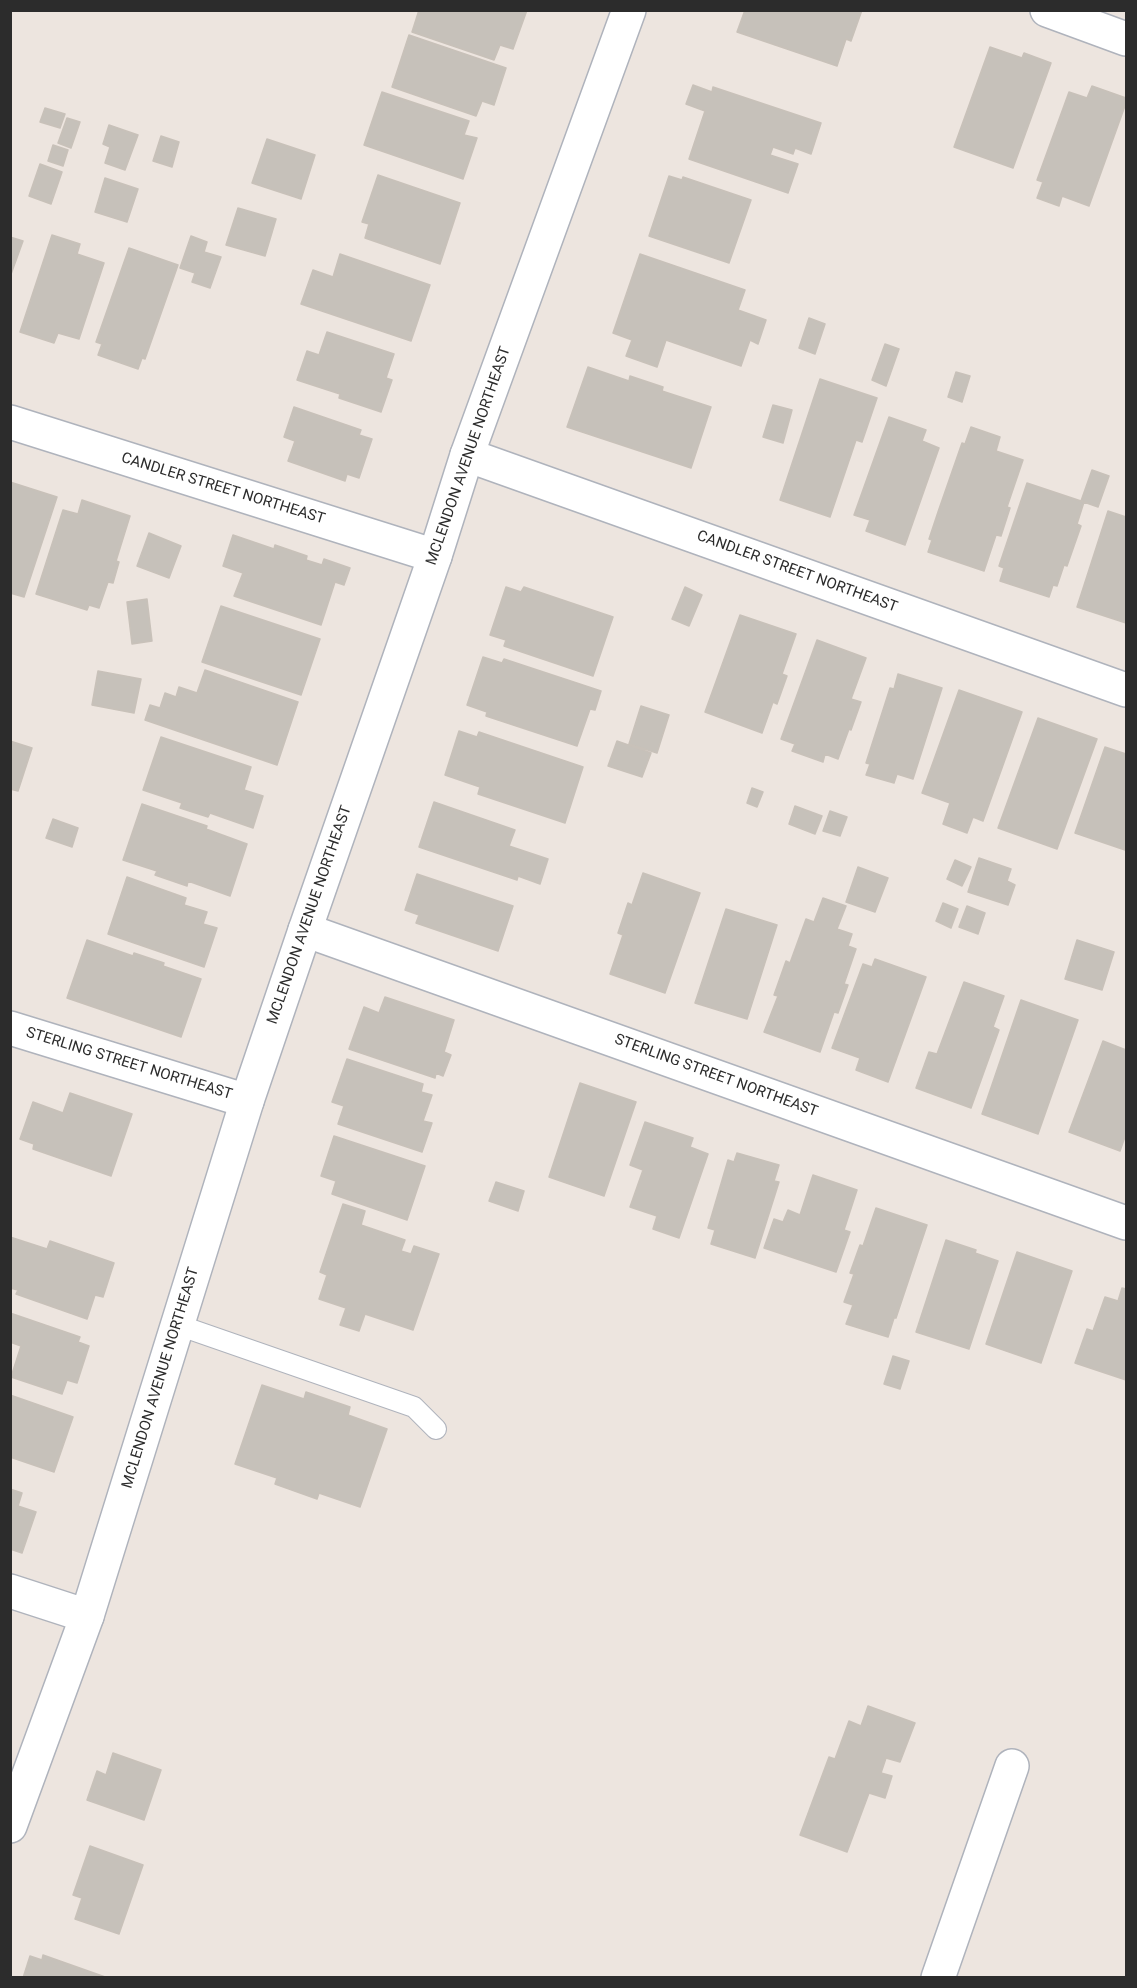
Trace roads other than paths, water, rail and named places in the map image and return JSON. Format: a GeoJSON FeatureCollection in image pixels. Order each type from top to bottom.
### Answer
{"type":"FeatureCollection","features":[{"type":"Feature","properties":{"kind":"street","name":"MCLENDON AVENUE NORTHEAST"},"geometry":{"type":"LineString","coordinates":[[10,1826],[87,1616],[247,1101],[305,930],[435,556],[467,455],[629,10]]}},
{"type":"Feature","properties":{"kind":"street"},"geometry":{"type":"LineString","coordinates":[[1047,10],[1126,39]]}},
{"type":"Feature","properties":{"kind":"street","name":"CANDLER STREET NORTHEAST"},"geometry":{"type":"LineString","coordinates":[[10,422],[435,556]]}},
{"type":"Feature","properties":{"kind":"street","name":"CANDLER STREET NORTHEAST"},"geometry":{"type":"LineString","coordinates":[[467,455],[1126,690]]}},
{"type":"Feature","properties":{"kind":"street","name":"STERLING STREET NORTHEAST"},"geometry":{"type":"LineString","coordinates":[[305,930],[1126,1223]]}},
{"type":"Feature","properties":{"kind":"street","name":"STERLING STREET NORTHEAST"},"geometry":{"type":"LineString","coordinates":[[10,1028],[247,1101]]}},
{"type":"Feature","properties":{"kind":"street"},"geometry":{"type":"LineString","coordinates":[[10,1591],[87,1616]]}},
{"type":"Feature","properties":{"kind":"street"},"geometry":{"type":"LineString","coordinates":[[938,1977],[1012,1766]]}},
{"type":"Feature","properties":{"kind":"lane"},"geometry":{"type":"LineString","coordinates":[[178,1325],[414,1407],[435,1429]]}}]}
